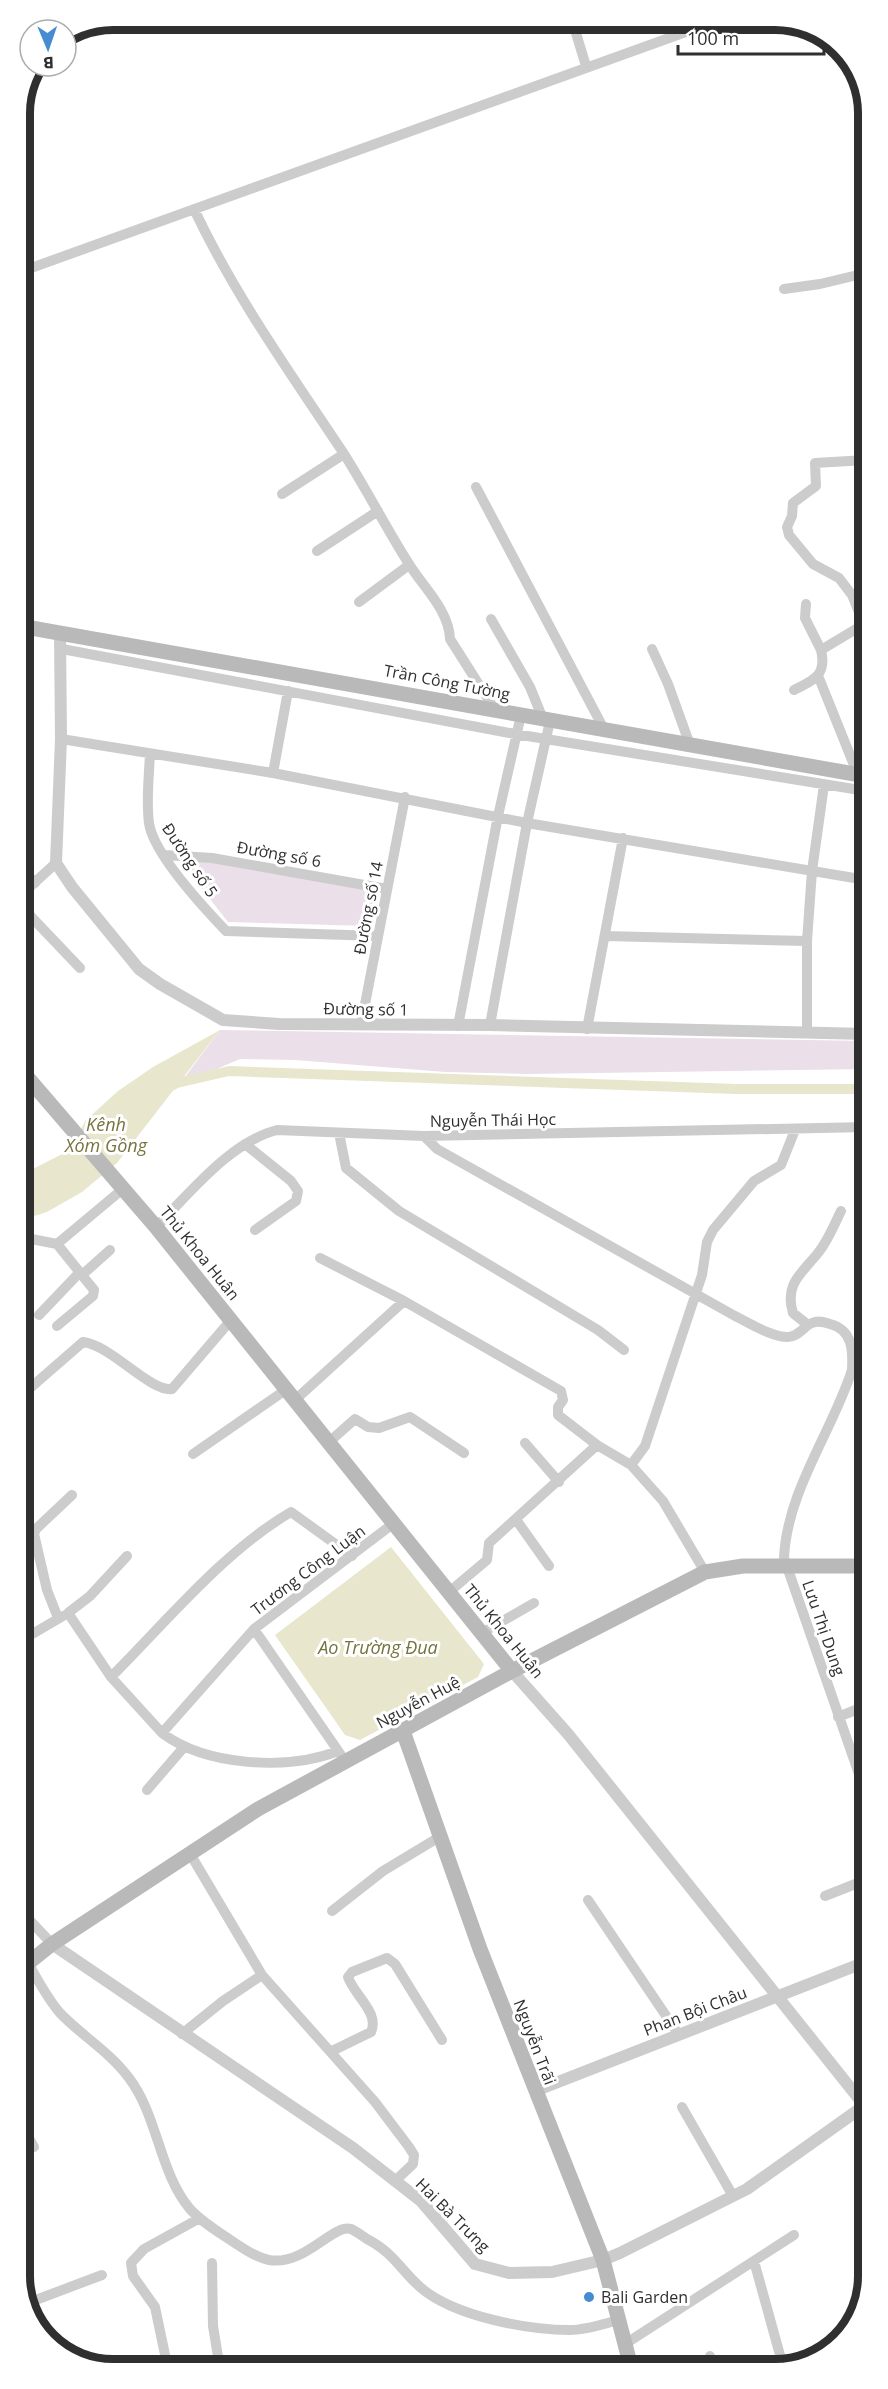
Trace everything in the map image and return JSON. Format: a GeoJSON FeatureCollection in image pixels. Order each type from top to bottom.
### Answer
{"type":"FeatureCollection","features":[{"type":"Feature","properties":{"kind":"main road","name":"Trần Công Tường"},"geometry":{"type":"LineString","coordinates":[[30,628],[858,775]]}},
{"type":"Feature","properties":{"kind":"main road","name":"Thủ Khoa Huân"},"geometry":{"type":"LineString","coordinates":[[30,1081],[156,1227],[512,1671]]}},
{"type":"Feature","properties":{"kind":"main road","name":"Nguyễn Huệ"},"geometry":{"type":"LineString","coordinates":[[30,1962],[52,1944],[189,1852],[342,1756],[403,1731],[512,1671],[705,1572],[743,1566],[858,1566]]}},
{"type":"Feature","properties":{"kind":"main road","name":"Nguyễn Trãi"},"geometry":{"type":"LineString","coordinates":[[403,1731],[535,2091],[603,2260],[629,2359]]}},
{"type":"Feature","properties":{"kind":"street"},"geometry":{"type":"LineString","coordinates":[[575,30],[586,66]]}},
{"type":"Feature","properties":{"kind":"street"},"geometry":{"type":"LineString","coordinates":[[30,268],[387,142],[586,66],[690,30]]}},
{"type":"Feature","properties":{"kind":"street"},"geometry":{"type":"LineString","coordinates":[[194,210],[248,309],[344,454],[409,566],[449,625],[450,639],[495,710]]}},
{"type":"Feature","properties":{"kind":"street"},"geometry":{"type":"LineString","coordinates":[[784,289],[820,284],[858,275]]}},
{"type":"Feature","properties":{"kind":"street"},"geometry":{"type":"LineString","coordinates":[[282,494],[344,454]]}},
{"type":"Feature","properties":{"kind":"street"},"geometry":{"type":"LineString","coordinates":[[858,460],[815,463],[816,486],[792,506],[792,516],[787,527],[789,534],[813,564],[836,576],[852,595],[858,608]]}},
{"type":"Feature","properties":{"kind":"street"},"geometry":{"type":"LineString","coordinates":[[476,487],[605,730]]}},
{"type":"Feature","properties":{"kind":"street"},"geometry":{"type":"LineString","coordinates":[[317,551],[378,511]]}},
{"type":"Feature","properties":{"kind":"street"},"geometry":{"type":"LineString","coordinates":[[359,602],[409,566]]}},
{"type":"Feature","properties":{"kind":"street"},"geometry":{"type":"LineString","coordinates":[[794,690],[819,678],[823,668],[821,650],[804,618],[806,604]]}},
{"type":"Feature","properties":{"kind":"street"},"geometry":{"type":"LineString","coordinates":[[490,1025],[527,823],[545,739],[546,720],[491,619]]}},
{"type":"Feature","properties":{"kind":"street"},"geometry":{"type":"LineString","coordinates":[[821,650],[858,628]]}},
{"type":"Feature","properties":{"kind":"street"},"geometry":{"type":"LineString","coordinates":[[30,887],[56,863],[61,739],[62,650],[60,633]]}},
{"type":"Feature","properties":{"kind":"street"},"geometry":{"type":"LineString","coordinates":[[652,649],[668,684],[690,745]]}},
{"type":"Feature","properties":{"kind":"street"},"geometry":{"type":"LineString","coordinates":[[62,650],[515,734],[720,765],[858,790]]}},
{"type":"Feature","properties":{"kind":"street"},"geometry":{"type":"LineString","coordinates":[[819,678],[858,767]]}},
{"type":"Feature","properties":{"kind":"street"},"geometry":{"type":"LineString","coordinates":[[273,773],[288,691]]}},
{"type":"Feature","properties":{"kind":"street"},"geometry":{"type":"LineString","coordinates":[[458,1026],[498,816],[521,715]]}},
{"type":"Feature","properties":{"kind":"street"},"geometry":{"type":"LineString","coordinates":[[61,739],[273,773],[405,797],[527,823],[858,879]]}},
{"type":"Feature","properties":{"kind":"street","name":"Đường số 5"},"geometry":{"type":"LineString","coordinates":[[150,754],[149,824],[154,839],[195,898],[226,931],[378,936]]}},
{"type":"Feature","properties":{"kind":"street"},"geometry":{"type":"LineString","coordinates":[[807,1033],[807,941],[812,872],[824,785]]}},
{"type":"Feature","properties":{"kind":"street","name":"Đường số 14"},"geometry":{"type":"LineString","coordinates":[[361,1025],[405,797]]}},
{"type":"Feature","properties":{"kind":"street"},"geometry":{"type":"LineString","coordinates":[[587,1029],[622,838]]}},
{"type":"Feature","properties":{"kind":"street","name":"Đường số 6"},"geometry":{"type":"LineString","coordinates":[[165,855],[223,860],[387,889]]}},
{"type":"Feature","properties":{"kind":"street","name":"Đường số 1"},"geometry":{"type":"LineString","coordinates":[[56,863],[72,888],[139,969],[160,984],[223,1020],[361,1025],[490,1025],[858,1034]]}},
{"type":"Feature","properties":{"kind":"street"},"geometry":{"type":"LineString","coordinates":[[30,878],[34,883]]}},
{"type":"Feature","properties":{"kind":"street"},"geometry":{"type":"LineString","coordinates":[[30,915],[80,968]]}},
{"type":"Feature","properties":{"kind":"street"},"geometry":{"type":"LineString","coordinates":[[605,936],[807,941]]}},
{"type":"Feature","properties":{"kind":"street","name":"Nguyễn Thái Học"},"geometry":{"type":"LineString","coordinates":[[156,1227],[233,1152],[263,1134],[277,1130],[424,1136],[858,1127]]}},
{"type":"Feature","properties":{"kind":"street"},"geometry":{"type":"LineString","coordinates":[[631,1465],[645,1446],[702,1275],[707,1242],[713,1230],[754,1181],[781,1165],[795,1130]]}},
{"type":"Feature","properties":{"kind":"street"},"geometry":{"type":"LineString","coordinates":[[339,1133],[346,1167],[399,1211],[598,1330],[624,1350]]}},
{"type":"Feature","properties":{"kind":"street"},"geometry":{"type":"LineString","coordinates":[[424,1136],[437,1149],[735,1316],[778,1336],[795,1335],[808,1325],[793,1313],[790,1297],[792,1285],[796,1275],[818,1254],[841,1211]]}},
{"type":"Feature","properties":{"kind":"street"},"geometry":{"type":"LineString","coordinates":[[245,1144],[291,1181],[298,1191],[296,1201],[255,1230]]}},
{"type":"Feature","properties":{"kind":"street"},"geometry":{"type":"LineString","coordinates":[[57,1244],[120,1184]]}},
{"type":"Feature","properties":{"kind":"street"},"geometry":{"type":"LineString","coordinates":[[30,1239],[57,1244],[95,1294],[57,1326]]}},
{"type":"Feature","properties":{"kind":"street"},"geometry":{"type":"LineString","coordinates":[[39,1316],[81,1274],[110,1250]]}},
{"type":"Feature","properties":{"kind":"street"},"geometry":{"type":"LineString","coordinates":[[320,1258],[404,1301],[561,1391],[563,1400],[558,1407],[558,1415],[597,1445],[631,1465],[663,1502],[705,1572]]}},
{"type":"Feature","properties":{"kind":"street"},"geometry":{"type":"LineString","coordinates":[[193,1454],[291,1394],[404,1301]]}},
{"type":"Feature","properties":{"kind":"street"},"geometry":{"type":"LineString","coordinates":[[30,1388],[83,1342],[122,1361],[160,1387],[172,1389],[231,1320]]}},
{"type":"Feature","properties":{"kind":"street","name":"Lưu Thị Dung"},"geometry":{"type":"LineString","coordinates":[[808,1325],[821,1321],[834,1325],[847,1334],[853,1351],[852,1370],[790,1521],[784,1548],[787,1567],[858,1771]]}},
{"type":"Feature","properties":{"kind":"street"},"geometry":{"type":"LineString","coordinates":[[329,1442],[355,1419],[368,1427],[379,1428],[410,1417],[464,1454]]}},
{"type":"Feature","properties":{"kind":"street"},"geometry":{"type":"LineString","coordinates":[[525,1443],[559,1482]]}},
{"type":"Feature","properties":{"kind":"street"},"geometry":{"type":"LineString","coordinates":[[449,1592],[484,1563],[489,1543],[517,1521],[597,1445]]}},
{"type":"Feature","properties":{"kind":"street"},"geometry":{"type":"LineString","coordinates":[[72,1495],[36,1529],[34,1534],[46,1590],[111,1677],[162,1732],[184,1747],[219,1757],[286,1762],[342,1756]]}},
{"type":"Feature","properties":{"kind":"street"},"geometry":{"type":"LineString","coordinates":[[111,1677],[226,1562],[277,1520],[291,1512],[296,1512],[320,1534],[352,1556]]}},
{"type":"Feature","properties":{"kind":"street"},"geometry":{"type":"LineString","coordinates":[[517,1521],[549,1566]]}},
{"type":"Feature","properties":{"kind":"street","name":"Trương Công Luận"},"geometry":{"type":"LineString","coordinates":[[342,1756],[254,1629],[394,1523]]}},
{"type":"Feature","properties":{"kind":"street"},"geometry":{"type":"LineString","coordinates":[[30,1635],[90,1596],[127,1556]]}},
{"type":"Feature","properties":{"kind":"street"},"geometry":{"type":"LineString","coordinates":[[482,1633],[534,1603]]}},
{"type":"Feature","properties":{"kind":"street"},"geometry":{"type":"LineString","coordinates":[[162,1732],[254,1629]]}},
{"type":"Feature","properties":{"kind":"street","name":"Thủ Khoa Huân"},"geometry":{"type":"LineString","coordinates":[[512,1671],[568,1734],[776,1996],[858,2094]]}},
{"type":"Feature","properties":{"kind":"street"},"geometry":{"type":"LineString","coordinates":[[838,1717],[858,1709]]}},
{"type":"Feature","properties":{"kind":"street"},"geometry":{"type":"LineString","coordinates":[[147,1790],[184,1747]]}},
{"type":"Feature","properties":{"kind":"street"},"geometry":{"type":"LineString","coordinates":[[332,1911],[383,1871],[441,1836]]}},
{"type":"Feature","properties":{"kind":"street"},"geometry":{"type":"LineString","coordinates":[[189,1852],[262,1975],[332,2051],[375,2102],[414,2155],[413,2164],[395,2181]]}},
{"type":"Feature","properties":{"kind":"street"},"geometry":{"type":"LineString","coordinates":[[825,1896],[858,1883]]}},
{"type":"Feature","properties":{"kind":"street"},"geometry":{"type":"LineString","coordinates":[[588,1900],[679,2035]]}},
{"type":"Feature","properties":{"kind":"street","name":"Hai Bà Trưng"},"geometry":{"type":"LineString","coordinates":[[30,1921],[52,1944],[353,2148],[421,2201],[475,2264],[509,2273],[552,2271],[603,2260],[733,2196],[762,2179],[858,2110]]}},
{"type":"Feature","properties":{"kind":"street"},"geometry":{"type":"LineString","coordinates":[[332,2051],[371,2032],[374,2018],[348,1977],[352,1972],[387,1958],[395,1964],[442,2040]]}},
{"type":"Feature","properties":{"kind":"street","name":"Phan Bội Châu"},"geometry":{"type":"LineString","coordinates":[[535,2091],[858,1965]]}},
{"type":"Feature","properties":{"kind":"street"},"geometry":{"type":"LineString","coordinates":[[30,1973],[59,2011],[116,2062],[131,2080],[145,2107],[176,2186],[189,2208],[250,2253],[268,2260],[295,2257],[309,2252],[331,2235],[351,2229],[392,2255],[413,2281],[451,2306],[511,2323],[573,2330],[619,2320]]}},
{"type":"Feature","properties":{"kind":"street"},"geometry":{"type":"LineString","coordinates":[[182,2034],[223,2001],[262,1975]]}},
{"type":"Feature","properties":{"kind":"street"},"geometry":{"type":"LineString","coordinates":[[682,2107],[733,2196]]}},
{"type":"Feature","properties":{"kind":"street"},"geometry":{"type":"LineString","coordinates":[[30,2141],[34,2147]]}},
{"type":"Feature","properties":{"kind":"street"},"geometry":{"type":"LineString","coordinates":[[166,2359],[155,2307],[134,2276],[131,2262],[144,2249],[200,2218]]}},
{"type":"Feature","properties":{"kind":"street"},"geometry":{"type":"LineString","coordinates":[[625,2344],[794,2235]]}},
{"type":"Feature","properties":{"kind":"street"},"geometry":{"type":"LineString","coordinates":[[754,2261],[781,2358]]}},
{"type":"Feature","properties":{"kind":"street"},"geometry":{"type":"LineString","coordinates":[[212,2263],[213,2326],[218,2359]]}},
{"type":"Feature","properties":{"kind":"street"},"geometry":{"type":"LineString","coordinates":[[34,2301],[102,2275]]}},
{"type":"Feature","properties":{"kind":"shaded area"},"geometry":{"type":"Polygon","coordinates":[[[181,855],[376,888],[369,926],[228,922],[181,862],[181,855]]]}},
{"type":"Feature","properties":{"kind":"shaded area"},"geometry":{"type":"Polygon","coordinates":[[[220,1030],[858,1041],[858,1069],[527,1074],[445,1072],[295,1060],[240,1059],[179,1085],[220,1030]]]}},
{"type":"Feature","properties":{"kind":"water","name":"Kênh Xóm Gồng"},"geometry":{"type":"Polygon","coordinates":[[[220,1030],[117,1163],[82,1192],[47,1212],[30,1217],[30,1170],[72,1149],[85,1121],[118,1091],[153,1067],[220,1030]]]}},
{"type":"Feature","properties":{"kind":"water","name":"Ao Trường Đua"},"geometry":{"type":"Polygon","coordinates":[[[391,1547],[484,1664],[478,1677],[360,1740],[345,1735],[275,1635],[391,1547]]]}},
{"type":"Feature","properties":{"kind":"waterway"},"geometry":{"type":"LineString","coordinates":[[168,1088],[177,1083],[229,1071],[736,1089],[858,1089]]}},
{"type":"Feature","properties":{"kind":"place","name":"Bali Garden"},"geometry":{"type":"Point","coordinates":[589,2297]}}]}
